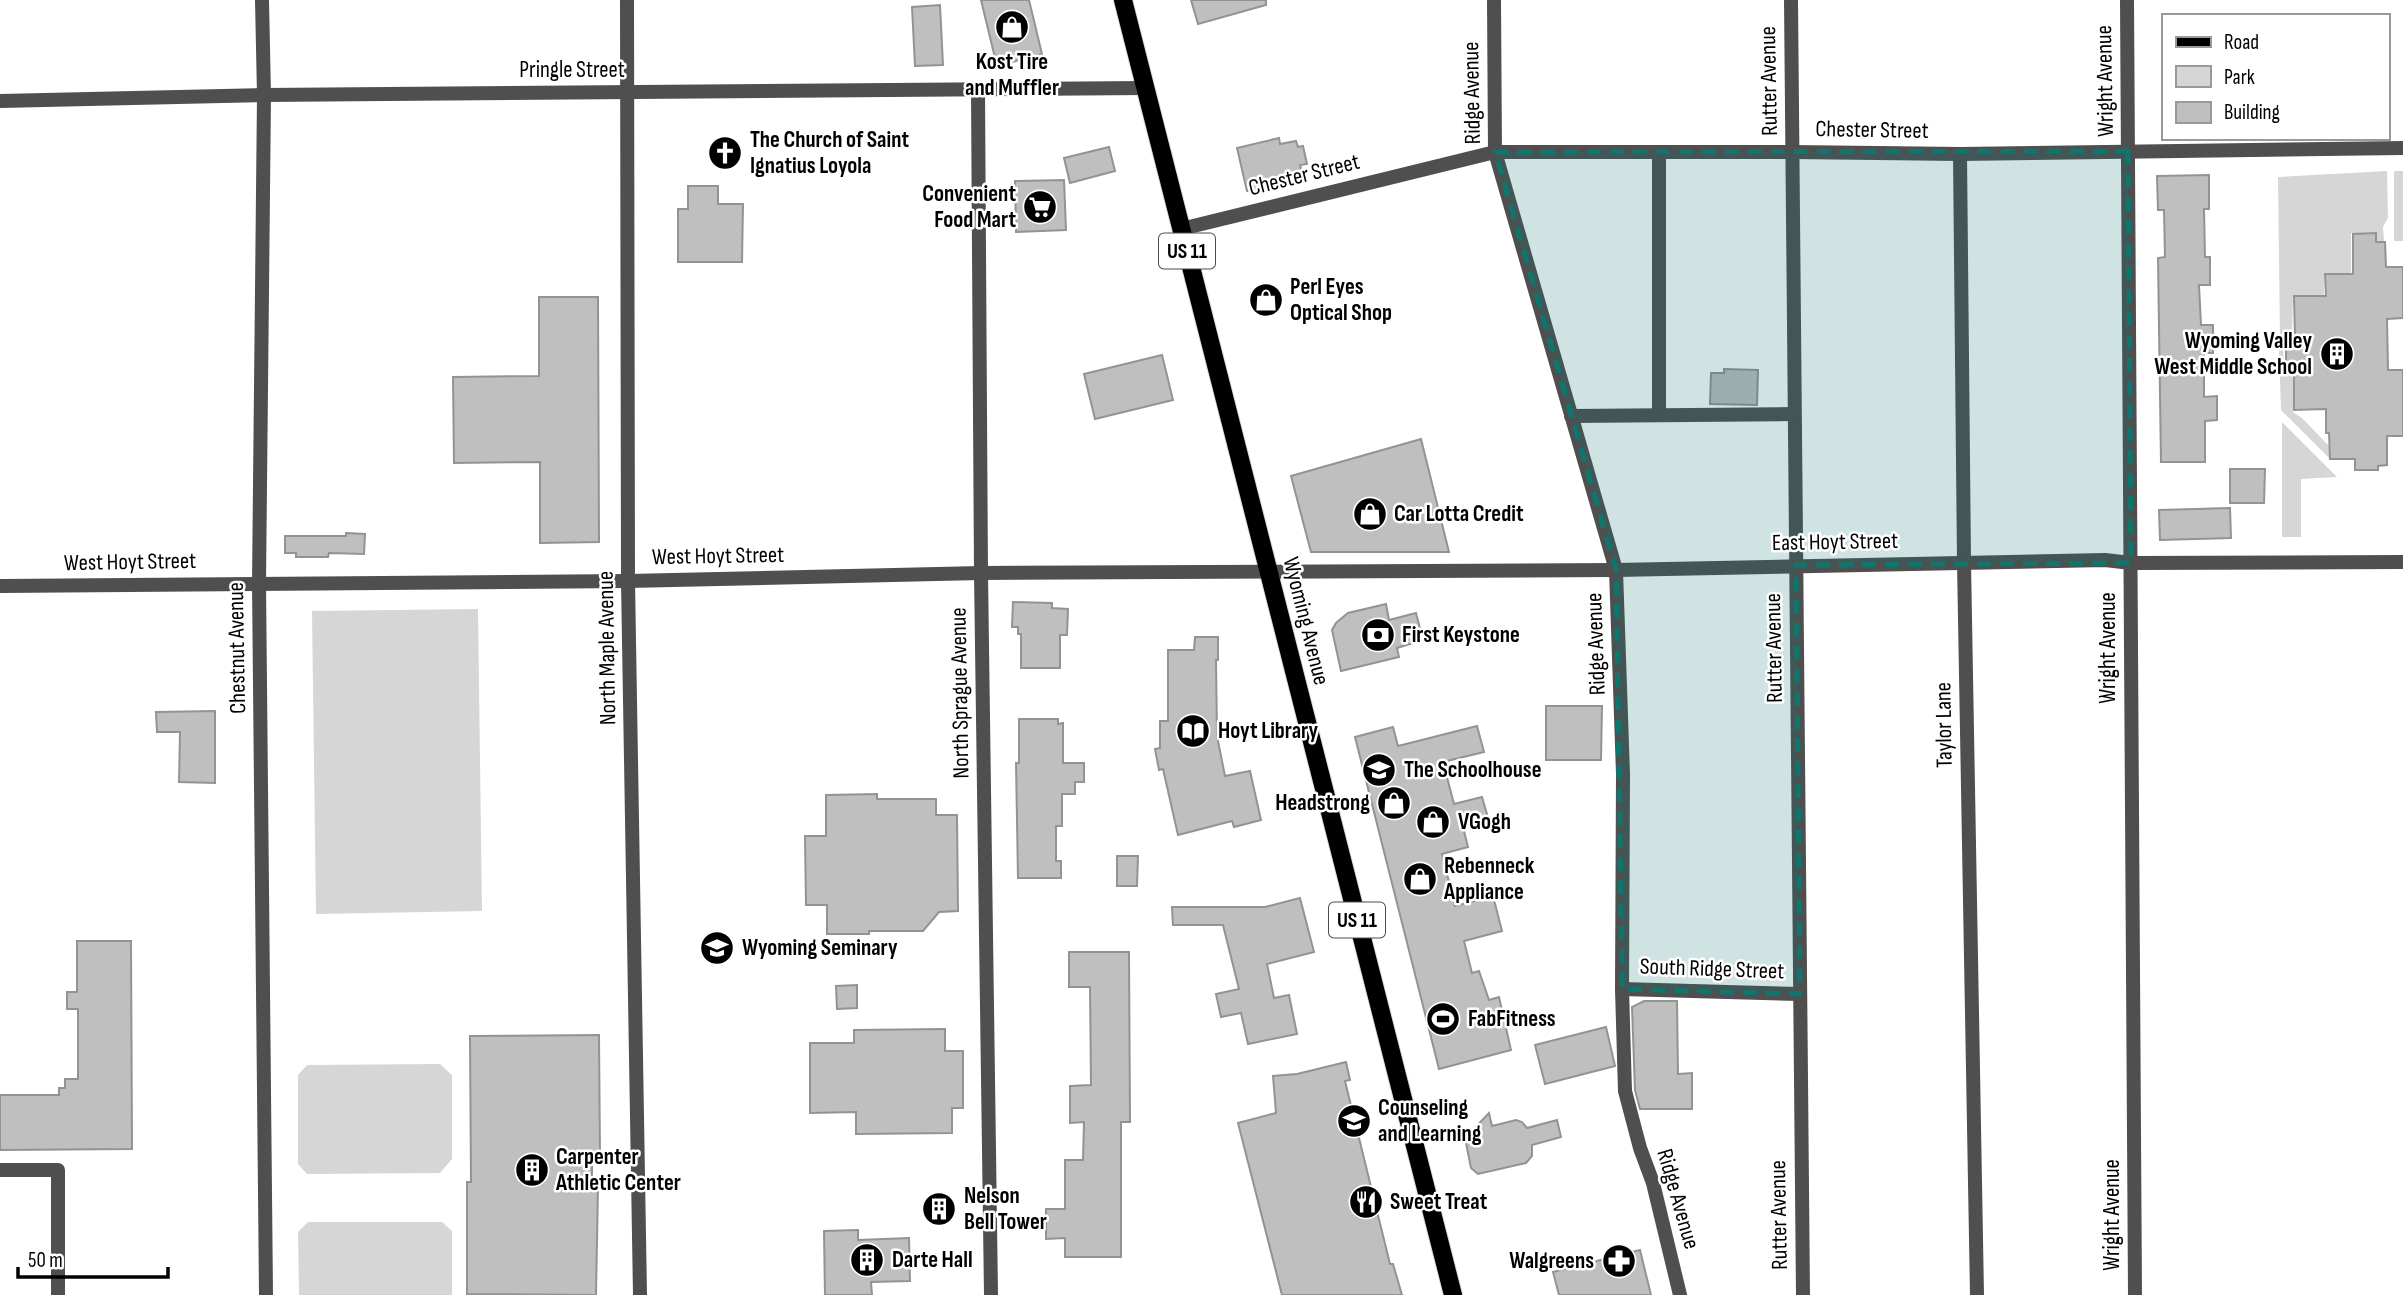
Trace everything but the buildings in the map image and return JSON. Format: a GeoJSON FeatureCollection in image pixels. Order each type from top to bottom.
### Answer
{"type":"FeatureCollection","features":[{"type":"Feature","properties":{"kind":"main road","name":"Wyoming Avenue"},"geometry":{"type":"LineString","coordinates":[[1123,0],[1453,1295]]}},
{"type":"Feature","properties":{"kind":"street","name":"Chestnut Avenue"},"geometry":{"type":"LineString","coordinates":[[262,0],[264,95],[259,583],[266,1295]]}},
{"type":"Feature","properties":{"kind":"street","name":"North Maple Avenue"},"geometry":{"type":"LineString","coordinates":[[627,0],[628,581],[640,1295]]}},
{"type":"Feature","properties":{"kind":"street","name":"Ridge Avenue"},"geometry":{"type":"LineString","coordinates":[[1494,0],[1495,152],[1616,570],[1623,774],[1622,989],[1625,1091],[1640,1148],[1653,1183],[1680,1295]]}},
{"type":"Feature","properties":{"kind":"street","name":"Rutter Avenue"},"geometry":{"type":"LineString","coordinates":[[1791,0],[1803,1295]]}},
{"type":"Feature","properties":{"kind":"street","name":"Wright Avenue"},"geometry":{"type":"LineString","coordinates":[[2127,0],[2135,1295]]}},
{"type":"Feature","properties":{"kind":"street","name":"Pringle Street"},"geometry":{"type":"LineString","coordinates":[[0,101],[264,95],[1145,88]]}},
{"type":"Feature","properties":{"kind":"street","name":"North Sprague Avenue"},"geometry":{"type":"LineString","coordinates":[[978,90],[981,573],[991,1295]]}},
{"type":"Feature","properties":{"kind":"street","name":"Chester Street"},"geometry":{"type":"LineString","coordinates":[[1181,229],[1495,152],[1961,154],[2403,148]]}},
{"type":"Feature","properties":{"kind":"street"},"geometry":{"type":"LineString","coordinates":[[1659,152],[1659,415]]}},
{"type":"Feature","properties":{"kind":"street","name":"Taylor Lane"},"geometry":{"type":"LineString","coordinates":[[1961,154],[1964,562],[1977,1295]]}},
{"type":"Feature","properties":{"kind":"street"},"geometry":{"type":"LineString","coordinates":[[1572,416],[1794,414]]}},
{"type":"Feature","properties":{"kind":"street","name":"East Hoyt Street"},"geometry":{"type":"LineString","coordinates":[[1268,572],[1616,570],[2105,560],[2130,563],[2403,562]]}},
{"type":"Feature","properties":{"kind":"street","name":"West Hoyt Street"},"geometry":{"type":"LineString","coordinates":[[0,586],[628,581],[981,573],[1268,572]]}},
{"type":"Feature","properties":{"kind":"street","name":"South Ridge Street"},"geometry":{"type":"LineString","coordinates":[[1622,989],[1800,994]]}},
{"type":"Feature","properties":{"kind":"street"},"geometry":{"type":"LineString","coordinates":[[0,1170],[58,1170],[58,1295]]}},
{"type":"Feature","properties":{"kind":"highlighted area"},"geometry":{"type":"Polygon","coordinates":[[[2128,151],[2131,563],[1796,565],[1800,994],[1622,989],[1616,570],[1495,152],[2128,151]]]}},
{"type":"Feature","properties":{"kind":"green space"},"geometry":{"type":"Polygon","coordinates":[[[2387,171],[2388,218],[2383,227],[2384,241],[2377,241],[2376,233],[2351,233],[2351,273],[2324,274],[2324,295],[2293,295],[2292,336],[2280,340],[2278,177],[2387,171]]]}},
{"type":"Feature","properties":{"kind":"green space"},"geometry":{"type":"Polygon","coordinates":[[[2394,171],[2403,171],[2403,241],[2394,241],[2394,171]]]}},
{"type":"Feature","properties":{"kind":"green space"},"geometry":{"type":"Polygon","coordinates":[[[2283,349],[2284,365],[2293,366],[2293,412],[2330,447],[2330,459],[2281,410],[2279,350],[2283,349]]]}},
{"type":"Feature","properties":{"kind":"green space"},"geometry":{"type":"Polygon","coordinates":[[[2282,422],[2337,477],[2301,479],[2301,537],[2282,537],[2282,422]]]}},
{"type":"Feature","properties":{"kind":"green space"},"geometry":{"type":"Polygon","coordinates":[[[478,609],[482,911],[316,914],[312,611],[478,609]]]}},
{"type":"Feature","properties":{"kind":"green space"},"geometry":{"type":"Polygon","coordinates":[[[440,1064],[452,1075],[452,1159],[440,1173],[307,1174],[298,1164],[298,1075],[307,1065],[440,1064]]]}},
{"type":"Feature","properties":{"kind":"green space"},"geometry":{"type":"Polygon","coordinates":[[[308,1222],[442,1222],[452,1231],[452,1295],[299,1295],[298,1232],[308,1222]]]}},
{"type":"Feature","properties":{"kind":"place","name":"Kost Tire and Muffler"},"geometry":{"type":"Point","coordinates":[1012,27]}},
{"type":"Feature","properties":{"kind":"place","name":"The Church of Saint Ignatius Loyola"},"geometry":{"type":"Point","coordinates":[725,153]}},
{"type":"Feature","properties":{"kind":"place","name":"Convenient Food Mart"},"geometry":{"type":"Point","coordinates":[1040,207]}},
{"type":"Feature","properties":{"kind":"place","name":"Perl Eyes Optical Shop"},"geometry":{"type":"Point","coordinates":[1266,300]}},
{"type":"Feature","properties":{"kind":"place","name":"Wyoming Valley West Middle School"},"geometry":{"type":"Point","coordinates":[2337,354]}},
{"type":"Feature","properties":{"kind":"place","name":"Car Lotta Credit"},"geometry":{"type":"Point","coordinates":[1370,514]}},
{"type":"Feature","properties":{"kind":"place","name":"First Keystone"},"geometry":{"type":"Point","coordinates":[1378,635]}},
{"type":"Feature","properties":{"kind":"place","name":"Hoyt Library"},"geometry":{"type":"Point","coordinates":[1193,731]}},
{"type":"Feature","properties":{"kind":"place","name":"The Schoolhouse"},"geometry":{"type":"Point","coordinates":[1379,770]}},
{"type":"Feature","properties":{"kind":"place","name":"Headstrong"},"geometry":{"type":"Point","coordinates":[1394,803]}},
{"type":"Feature","properties":{"kind":"place","name":"VGogh"},"geometry":{"type":"Point","coordinates":[1433,822]}},
{"type":"Feature","properties":{"kind":"place","name":"Rebenneck Appliance"},"geometry":{"type":"Point","coordinates":[1420,879]}},
{"type":"Feature","properties":{"kind":"place","name":"Wyoming Seminary"},"geometry":{"type":"Point","coordinates":[717,948]}},
{"type":"Feature","properties":{"kind":"place","name":"FabFitness"},"geometry":{"type":"Point","coordinates":[1443,1019]}},
{"type":"Feature","properties":{"kind":"place","name":"Counseling and Learning"},"geometry":{"type":"Point","coordinates":[1354,1121]}},
{"type":"Feature","properties":{"kind":"place","name":"Carpenter Athletic Center"},"geometry":{"type":"Point","coordinates":[532,1170]}},
{"type":"Feature","properties":{"kind":"place","name":"Sweet Treat"},"geometry":{"type":"Point","coordinates":[1366,1202]}},
{"type":"Feature","properties":{"kind":"place","name":"Nelson Bell Tower"},"geometry":{"type":"Point","coordinates":[939,1209]}},
{"type":"Feature","properties":{"kind":"place","name":"Darte Hall"},"geometry":{"type":"Point","coordinates":[867,1260]}},
{"type":"Feature","properties":{"kind":"place","name":"Walgreens"},"geometry":{"type":"Point","coordinates":[1619,1261]}}]}
